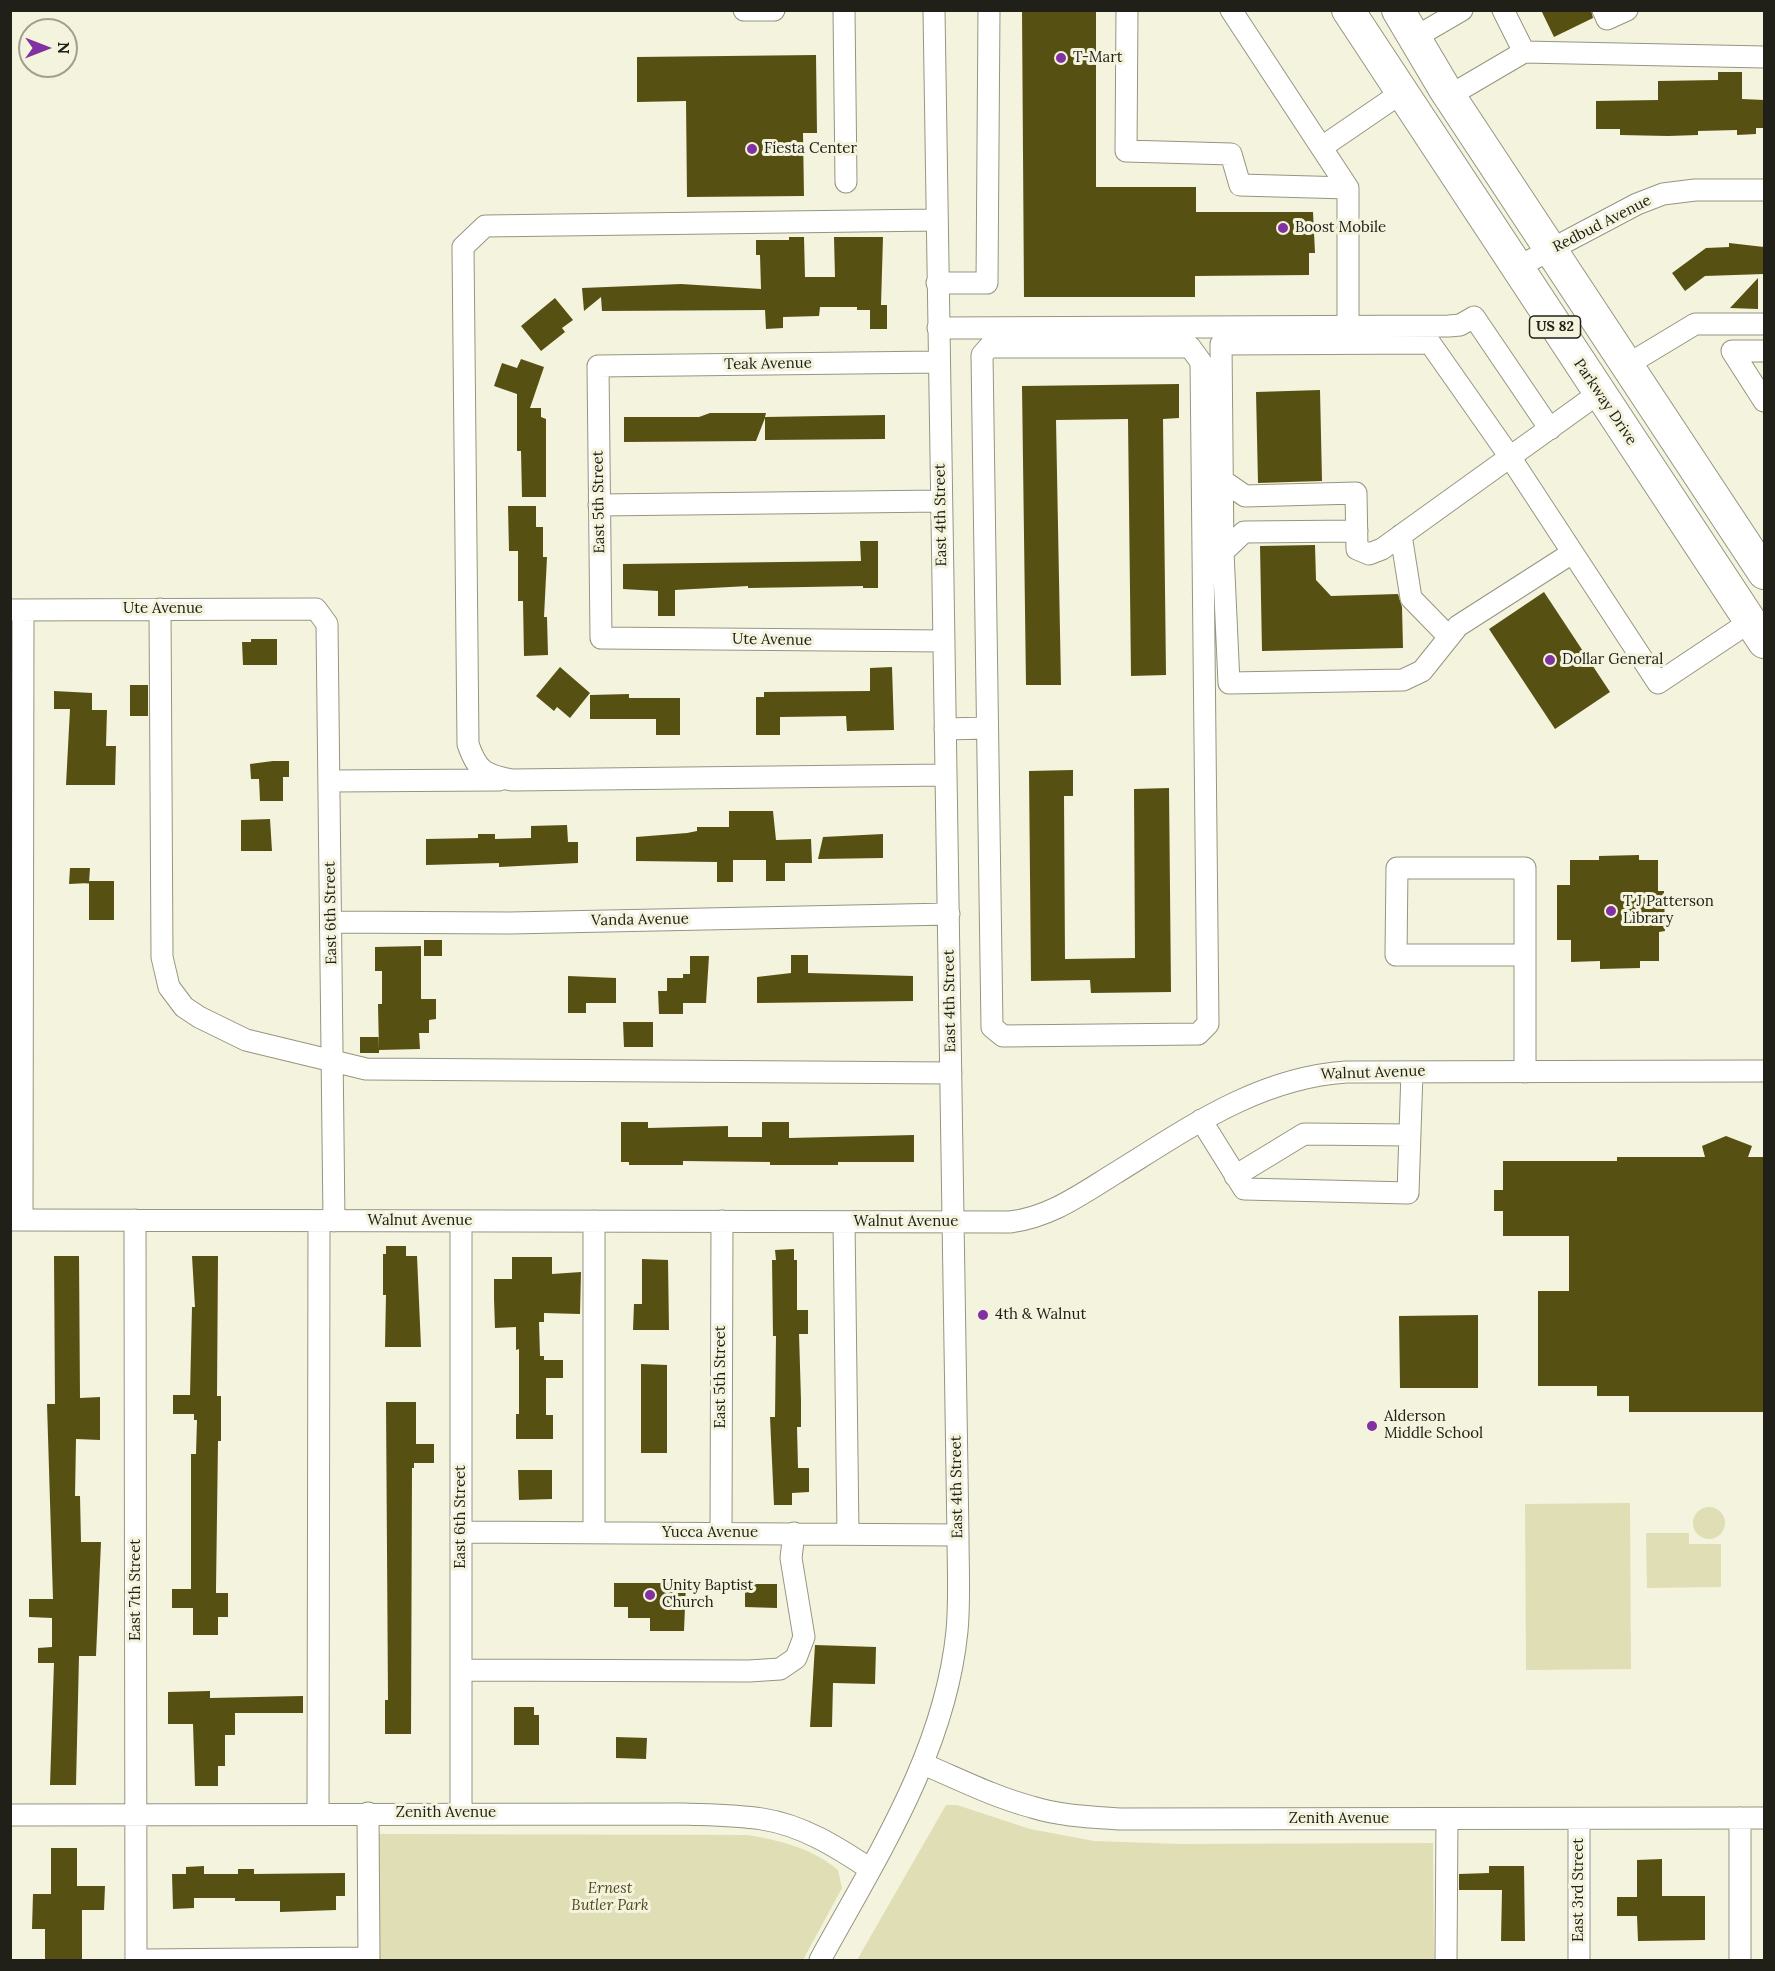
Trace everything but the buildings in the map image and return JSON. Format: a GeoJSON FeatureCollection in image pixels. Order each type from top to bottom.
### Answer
{"type":"FeatureCollection","features":[{"type":"Feature","properties":{"kind":"highway","name":"Parkway Drive"},"geometry":{"type":"LineString","coordinates":[[1348,10],[1516,268],[1758,631]]}},
{"type":"Feature","properties":{"kind":"highway","name":"US 82"},"geometry":{"type":"LineString","coordinates":[[1398,10],[1449,96],[1627,366],[1760,557]]}},
{"type":"Feature","properties":{"kind":"street"},"geometry":{"type":"LineString","coordinates":[[744,10],[774,10]]}},
{"type":"Feature","properties":{"kind":"street"},"geometry":{"type":"LineString","coordinates":[[844,10],[846,182]]}},
{"type":"Feature","properties":{"kind":"street","name":"East 4th Street"},"geometry":{"type":"LineString","coordinates":[[820,1960],[900,1815],[923,1764],[945,1692],[957,1631],[958,1535],[934,10]]}},
{"type":"Feature","properties":{"kind":"street"},"geometry":{"type":"LineString","coordinates":[[937,283],[987,283],[989,10]]}},
{"type":"Feature","properties":{"kind":"street"},"geometry":{"type":"LineString","coordinates":[[1127,10],[1126,150],[1231,154],[1240,185],[1348,188]]}},
{"type":"Feature","properties":{"kind":"street"},"geometry":{"type":"LineString","coordinates":[[1414,38],[1462,10]]}},
{"type":"Feature","properties":{"kind":"street"},"geometry":{"type":"LineString","coordinates":[[1503,10],[1524,52]]}},
{"type":"Feature","properties":{"kind":"street"},"geometry":{"type":"LineString","coordinates":[[1603,10],[1607,19],[1627,10]]}},
{"type":"Feature","properties":{"kind":"street"},"geometry":{"type":"LineString","coordinates":[[1235,12],[1348,188],[1348,327]]}},
{"type":"Feature","properties":{"kind":"street"},"geometry":{"type":"LineString","coordinates":[[1449,96],[1524,52],[1764,57]]}},
{"type":"Feature","properties":{"kind":"street"},"geometry":{"type":"LineString","coordinates":[[1322,147],[1401,93]]}},
{"type":"Feature","properties":{"kind":"street","name":"Redbud Avenue"},"geometry":{"type":"LineString","coordinates":[[1516,268],[1629,208],[1663,194],[1695,190],[1764,190]]}},
{"type":"Feature","properties":{"kind":"street"},"geometry":{"type":"LineString","coordinates":[[512,780],[487,775],[474,760],[468,744],[463,247],[485,226],[936,220]]}},
{"type":"Feature","properties":{"kind":"street"},"geometry":{"type":"LineString","coordinates":[[938,328],[1449,326],[1460,325],[1474,317],[1550,429]]}},
{"type":"Feature","properties":{"kind":"street"},"geometry":{"type":"LineString","coordinates":[[1627,366],[1695,324],[1764,324]]}},
{"type":"Feature","properties":{"kind":"street"},"geometry":{"type":"LineString","coordinates":[[1572,553],[1458,626],[1422,671],[1403,680],[1229,683],[1223,552],[1221,344],[1430,343],[1510,457],[1658,683],[1758,631]]}},
{"type":"Feature","properties":{"kind":"street"},"geometry":{"type":"LineString","coordinates":[[989,347],[1190,347],[1202,362],[1208,1024],[1198,1034],[1003,1036],[992,1028],[987,728],[982,355],[989,347]]}},
{"type":"Feature","properties":{"kind":"street"},"geometry":{"type":"LineString","coordinates":[[1764,351],[1732,351],[1764,401]]}},
{"type":"Feature","properties":{"kind":"street","name":"Teak Avenue"},"geometry":{"type":"LineString","coordinates":[[598,366],[938,362]]}},
{"type":"Feature","properties":{"kind":"street","name":"East 5th Street"},"geometry":{"type":"LineString","coordinates":[[598,366],[601,638]]}},
{"type":"Feature","properties":{"kind":"street"},"geometry":{"type":"LineString","coordinates":[[1222,480],[1245,496],[1356,494],[1357,549],[1369,554],[1401,535],[1599,393]]}},
{"type":"Feature","properties":{"kind":"street"},"geometry":{"type":"LineString","coordinates":[[599,505],[941,501]]}},
{"type":"Feature","properties":{"kind":"street"},"geometry":{"type":"LineString","coordinates":[[1223,552],[1244,532],[1357,531]]}},
{"type":"Feature","properties":{"kind":"street"},"geometry":{"type":"LineString","coordinates":[[1401,535],[1411,597],[1448,636]]}},
{"type":"Feature","properties":{"kind":"street"},"geometry":{"type":"LineString","coordinates":[[160,609],[162,957],[169,987],[184,1007],[246,1040],[366,1069],[951,1073]]}},
{"type":"Feature","properties":{"kind":"street","name":"Ute Avenue"},"geometry":{"type":"LineString","coordinates":[[17,610],[316,609]]}},
{"type":"Feature","properties":{"kind":"street","name":"East 6th Street"},"geometry":{"type":"LineString","coordinates":[[316,609],[327,624],[333,1062],[327,1221],[318,1814]]}},
{"type":"Feature","properties":{"kind":"street"},"geometry":{"type":"LineString","coordinates":[[16,1220],[17,610]]}},
{"type":"Feature","properties":{"kind":"street","name":"Ute Avenue"},"geometry":{"type":"LineString","coordinates":[[601,638],[944,641]]}},
{"type":"Feature","properties":{"kind":"street"},"geometry":{"type":"LineString","coordinates":[[945,729],[987,728]]}},
{"type":"Feature","properties":{"kind":"street"},"geometry":{"type":"LineString","coordinates":[[329,781],[946,775]]}},
{"type":"Feature","properties":{"kind":"street"},"geometry":{"type":"LineString","coordinates":[[1524,954],[1396,954],[1397,868],[1525,868],[1525,1072]]}},
{"type":"Feature","properties":{"kind":"street","name":"Vanda Avenue"},"geometry":{"type":"LineString","coordinates":[[331,922],[510,923],[948,914]]}},
{"type":"Feature","properties":{"kind":"street"},"geometry":{"type":"LineString","coordinates":[[1202,1120],[1244,1189],[1408,1193],[1412,1071]]}},
{"type":"Feature","properties":{"kind":"street","name":"Walnut Avenue"},"geometry":{"type":"LineString","coordinates":[[16,1220],[1010,1222],[1034,1218],[1050,1212],[1202,1120],[1263,1089],[1304,1076],[1346,1072],[1412,1071],[1764,1071]]}},
{"type":"Feature","properties":{"kind":"street"},"geometry":{"type":"LineString","coordinates":[[1235,1176],[1304,1134],[1410,1135]]}},
{"type":"Feature","properties":{"kind":"street","name":"East 7th Street"},"geometry":{"type":"LineString","coordinates":[[135,1220],[136,1960]]}},
{"type":"Feature","properties":{"kind":"street","name":"East 6th Street"},"geometry":{"type":"LineString","coordinates":[[461,1221],[461,1813]]}},
{"type":"Feature","properties":{"kind":"street"},"geometry":{"type":"LineString","coordinates":[[594,1221],[594,1533]]}},
{"type":"Feature","properties":{"kind":"street","name":"East 5th Street"},"geometry":{"type":"LineString","coordinates":[[721,1533],[722,1221]]}},
{"type":"Feature","properties":{"kind":"street"},"geometry":{"type":"LineString","coordinates":[[844,1222],[848,1534]]}},
{"type":"Feature","properties":{"kind":"street","name":"Yucca Avenue"},"geometry":{"type":"LineString","coordinates":[[461,1532],[958,1535]]}},
{"type":"Feature","properties":{"kind":"street"},"geometry":{"type":"LineString","coordinates":[[461,1670],[749,1671],[780,1669],[796,1658],[804,1637],[791,1558],[794,1533]]}},
{"type":"Feature","properties":{"kind":"street","name":"Zenith Avenue"},"geometry":{"type":"LineString","coordinates":[[923,1764],[995,1795],[1034,1808],[1120,1819],[1764,1818]]}},
{"type":"Feature","properties":{"kind":"street"},"geometry":{"type":"LineString","coordinates":[[144,1960],[369,1959],[368,1813]]}},
{"type":"Feature","properties":{"kind":"street","name":"Zenith Avenue"},"geometry":{"type":"LineString","coordinates":[[10,1815],[683,1814],[763,1819],[804,1831],[837,1847],[870,1869]]}},
{"type":"Feature","properties":{"kind":"street"},"geometry":{"type":"LineString","coordinates":[[1740,1818],[1740,1960]]}},
{"type":"Feature","properties":{"kind":"street"},"geometry":{"type":"LineString","coordinates":[[1446,1960],[1448,1819]]}},
{"type":"Feature","properties":{"kind":"street","name":"East 3rd Street"},"geometry":{"type":"LineString","coordinates":[[1579,1819],[1579,1960]]}},
{"type":"Feature","properties":{"kind":"green space"},"geometry":{"type":"Polygon","coordinates":[[[1630,1503],[1631,1669],[1526,1670],[1525,1504],[1630,1503]]]}},
{"type":"Feature","properties":{"kind":"green space"},"geometry":{"type":"Polygon","coordinates":[[[1709,1507],[1720,1512],[1725,1523],[1720,1534],[1709,1539],[1698,1534],[1693,1523],[1698,1512],[1709,1507]]]}},
{"type":"Feature","properties":{"kind":"green space"},"geometry":{"type":"Polygon","coordinates":[[[1646,1533],[1689,1533],[1689,1544],[1721,1544],[1721,1587],[1647,1588],[1646,1533]]]}},
{"type":"Feature","properties":{"kind":"green space"},"geometry":{"type":"Polygon","coordinates":[[[946,1805],[957,1805],[1030,1829],[1094,1841],[1180,1844],[1433,1843],[1434,1960],[857,1960],[946,1805]]]}},
{"type":"Feature","properties":{"kind":"green space","name":"Ernest Butler Park"},"geometry":{"type":"Polygon","coordinates":[[[377,1834],[747,1835],[783,1842],[828,1862],[838,1870],[842,1888],[803,1960],[377,1960],[377,1834]]]}},
{"type":"Feature","properties":{"kind":"place","name":"T-Mart"},"geometry":{"type":"Point","coordinates":[1061,58]}},
{"type":"Feature","properties":{"kind":"place","name":"Fiesta Center"},"geometry":{"type":"Point","coordinates":[752,149]}},
{"type":"Feature","properties":{"kind":"place","name":"Boost Mobile"},"geometry":{"type":"Point","coordinates":[1283,228]}},
{"type":"Feature","properties":{"kind":"place","name":"Dollar General"},"geometry":{"type":"Point","coordinates":[1550,660]}},
{"type":"Feature","properties":{"kind":"place","name":"T J Patterson Library"},"geometry":{"type":"Point","coordinates":[1611,911]}},
{"type":"Feature","properties":{"kind":"place","name":"4th & Walnut"},"geometry":{"type":"Point","coordinates":[983,1315]}},
{"type":"Feature","properties":{"kind":"place","name":"Alderson Middle School"},"geometry":{"type":"Point","coordinates":[1372,1426]}},
{"type":"Feature","properties":{"kind":"place","name":"Unity Baptist Church"},"geometry":{"type":"Point","coordinates":[650,1595]}}]}
